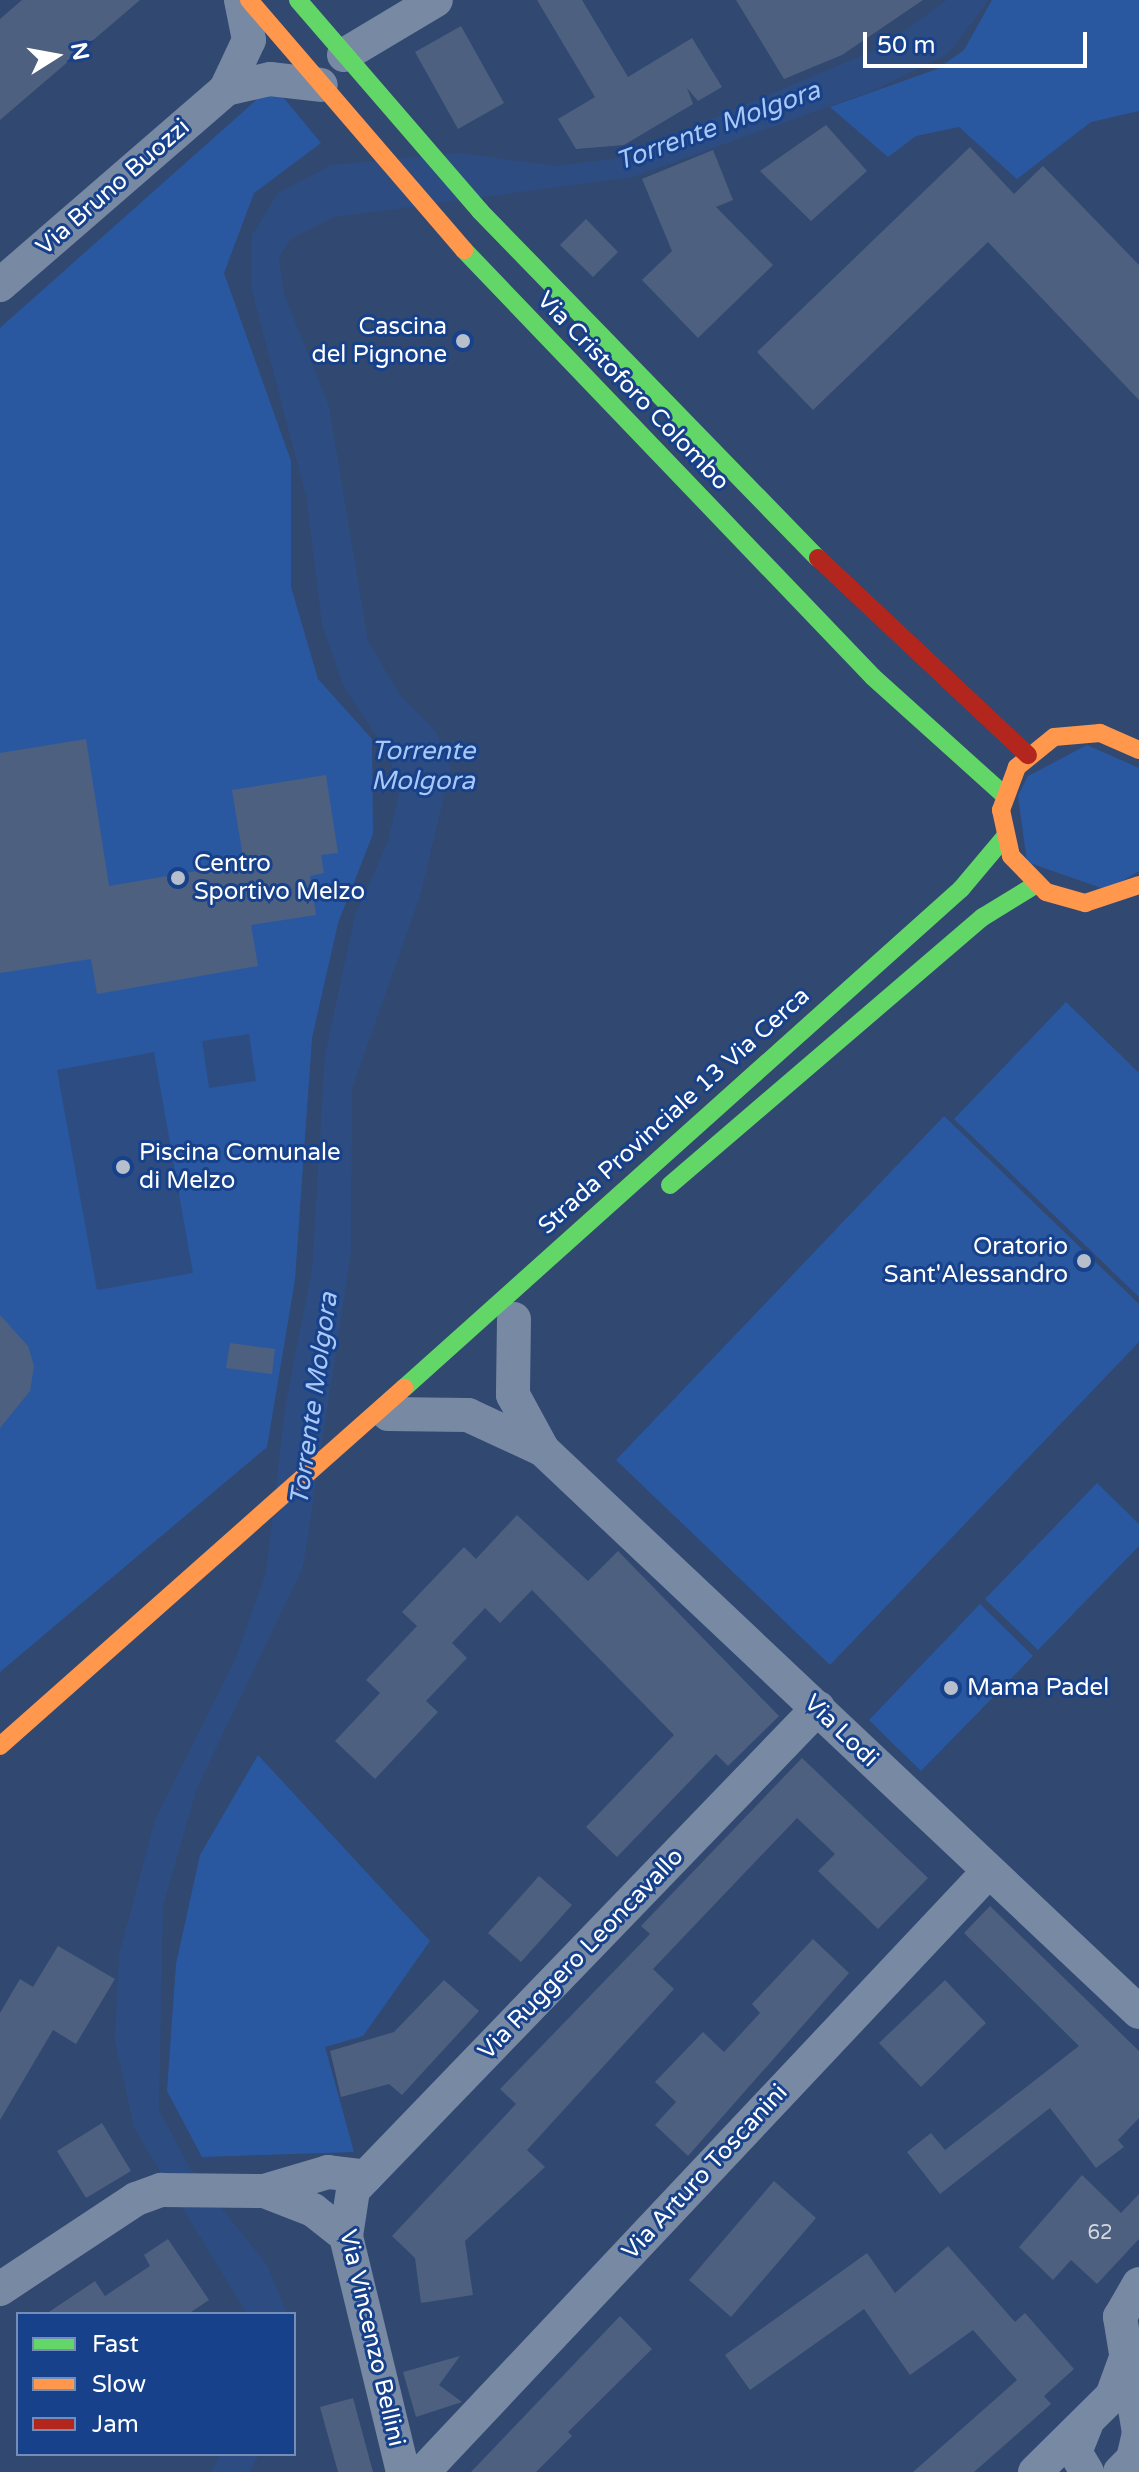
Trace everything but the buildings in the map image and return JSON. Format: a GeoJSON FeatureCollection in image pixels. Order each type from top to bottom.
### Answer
{"type":"FeatureCollection","features":[{"type":"Feature","properties":{"kind":"main road","name":"Via Cristoforo Colombo"},"geometry":{"type":"LineString","coordinates":[[249,0],[444,229],[873,677],[1004,795]]}},
{"type":"Feature","properties":{"kind":"main road","name":"Via Cristoforo Colombo"},"geometry":{"type":"LineString","coordinates":[[298,0],[480,211],[906,648],[1028,755]]}},
{"type":"Feature","properties":{"kind":"main road"},"geometry":{"type":"LineString","coordinates":[[1125,721],[1100,733],[1054,737],[1028,755],[1004,795],[1004,838],[1035,885],[1085,903],[1139,885]]}},
{"type":"Feature","properties":{"kind":"main road"},"geometry":{"type":"LineString","coordinates":[[1100,733],[1139,750]]}},
{"type":"Feature","properties":{"kind":"main road","name":"Strada Provinciale 13 Via Cerca"},"geometry":{"type":"LineString","coordinates":[[0,1746],[376,1420],[442,1349],[961,889],[1004,838]]}},
{"type":"Feature","properties":{"kind":"main road"},"geometry":{"type":"LineString","coordinates":[[657,1196],[983,917],[1035,885]]}},
{"type":"Feature","properties":{"kind":"main road","name":"Strada Provinciale 13 Via Cerca"},"geometry":{"type":"LineString","coordinates":[[376,1420],[459,1368]]}},
{"type":"Feature","properties":{"kind":"street","name":"Via Bruno Buozzi"},"geometry":{"type":"LineString","coordinates":[[0,285],[226,89],[249,40],[241,0]]}},
{"type":"Feature","properties":{"kind":"street"},"geometry":{"type":"LineString","coordinates":[[344,55],[436,0]]}},
{"type":"Feature","properties":{"kind":"street"},"geometry":{"type":"LineString","coordinates":[[226,89],[284,78],[321,85]]}},
{"type":"Feature","properties":{"kind":"street","name":"Via Lodi"},"geometry":{"type":"LineString","coordinates":[[511,1322],[513,1395],[543,1450]]}},
{"type":"Feature","properties":{"kind":"street","name":"Via Lodi"},"geometry":{"type":"LineString","coordinates":[[376,1420],[468,1415],[543,1450],[1139,2012]]}},
{"type":"Feature","properties":{"kind":"street","name":"Via Ruggero Leoncavallo"},"geometry":{"type":"LineString","coordinates":[[353,2205],[818,1708]]}},
{"type":"Feature","properties":{"kind":"street","name":"Via Arturo Toscanini"},"geometry":{"type":"LineString","coordinates":[[423,2472],[988,1872]]}},
{"type":"Feature","properties":{"kind":"street"},"geometry":{"type":"LineString","coordinates":[[0,2289],[136,2199],[161,2190],[256,2191],[319,2173],[353,2205]]}},
{"type":"Feature","properties":{"kind":"street"},"geometry":{"type":"LineString","coordinates":[[256,2191],[313,2210],[353,2205]]}},
{"type":"Feature","properties":{"kind":"street","name":"Via Vincenzo Bellini"},"geometry":{"type":"LineString","coordinates":[[353,2205],[403,2472]]}},
{"type":"Feature","properties":{"kind":"street"},"geometry":{"type":"LineString","coordinates":[[1127,2467],[1139,2433],[1125,2361],[1121,2309],[1139,2284]]}},
{"type":"Feature","properties":{"kind":"street"},"geometry":{"type":"LineString","coordinates":[[1035,2472],[1112,2396],[1125,2361]]}},
{"type":"Feature","properties":{"kind":"street"},"geometry":{"type":"LineString","coordinates":[[1087,2472],[1075,2452],[1083,2427],[1102,2419],[1125,2429],[1132,2451],[1127,2467]]}},
{"type":"Feature","properties":{"kind":"shaded area"},"geometry":{"type":"Polygon","coordinates":[[[992,0],[1139,0],[1139,111],[1091,122],[1017,179],[959,127],[916,136],[888,157],[830,107],[937,69],[964,50],[992,0]]]}},
{"type":"Feature","properties":{"kind":"shaded area","name":"Centro Sportivo Melzo"},"geometry":{"type":"Polygon","coordinates":[[[273,85],[321,143],[254,193],[224,273],[291,461],[291,587],[318,679],[372,739],[373,834],[338,923],[312,1038],[295,1280],[267,1447],[0,1672],[0,328],[273,85]]]}},
{"type":"Feature","properties":{"kind":"shaded area"},"geometry":{"type":"Polygon","coordinates":[[[1087,745],[1139,768],[1139,871],[1107,890],[1027,862],[1018,796],[1028,776],[1087,745]]]}},
{"type":"Feature","properties":{"kind":"shaded area"},"geometry":{"type":"Polygon","coordinates":[[[1066,1002],[1139,1073],[1139,1297],[954,1119],[1066,1002]]]}},
{"type":"Feature","properties":{"kind":"shaded area"},"geometry":{"type":"Polygon","coordinates":[[[944,1116],[1139,1304],[1139,1342],[830,1665],[616,1460],[944,1116]]]}},
{"type":"Feature","properties":{"kind":"shaded area","name":"Mama Padel"},"geometry":{"type":"Polygon","coordinates":[[[1097,1483],[1139,1524],[1139,1546],[1038,1650],[985,1599],[1097,1483]]]}},
{"type":"Feature","properties":{"kind":"shaded area","name":"Mama Padel"},"geometry":{"type":"Polygon","coordinates":[[[980,1604],[1033,1656],[921,1771],[869,1720],[980,1604]]]}},
{"type":"Feature","properties":{"kind":"shaded area"},"geometry":{"type":"Polygon","coordinates":[[[258,1755],[430,1941],[363,2036],[325,2047],[354,2152],[202,2157],[167,2091],[176,1964],[200,1855],[258,1755]]]}},
{"type":"Feature","properties":{"kind":"water","name":"Torrente Molgora"},"geometry":{"type":"Polygon","coordinates":[[[947,0],[989,0],[948,54],[872,91],[633,177],[334,217],[292,238],[279,257],[284,294],[329,406],[368,641],[400,695],[437,733],[451,769],[420,896],[352,1089],[351,1253],[303,1567],[197,1788],[163,1906],[159,2110],[190,2168],[267,2265],[286,2312],[246,2312],[134,2128],[115,2041],[119,1955],[155,1820],[235,1660],[266,1573],[285,1408],[312,1269],[325,1055],[355,915],[388,842],[399,793],[389,755],[344,687],[322,625],[306,496],[252,291],[252,235],[278,193],[332,165],[459,153],[556,166],[619,158],[882,47],[947,0]]]}},
{"type":"Feature","properties":{"kind":"water","name":"Piscina Comunale di Melzo"},"geometry":{"type":"Polygon","coordinates":[[[249,1034],[256,1081],[209,1088],[202,1041],[249,1034]]]}},
{"type":"Feature","properties":{"kind":"water","name":"Piscina Comunale di Melzo"},"geometry":{"type":"Polygon","coordinates":[[[154,1052],[193,1273],[97,1290],[57,1070],[154,1052]]]}},
{"type":"Feature","properties":{"kind":"water"},"geometry":{"type":"Polygon","coordinates":[[[220,2456],[258,2456],[250,2472],[211,2472],[220,2456]]]}},
{"type":"Feature","properties":{"kind":"traffic: fast"},"geometry":{"type":"LineString","coordinates":[[298,0],[480,211],[818,558]]}},
{"type":"Feature","properties":{"kind":"traffic: fast"},"geometry":{"type":"LineString","coordinates":[[464,250],[873,677],[1004,795]]}},
{"type":"Feature","properties":{"kind":"traffic: fast"},"geometry":{"type":"LineString","coordinates":[[404,1388],[961,889],[1004,838]]}},
{"type":"Feature","properties":{"kind":"traffic: fast"},"geometry":{"type":"LineString","coordinates":[[670,1185],[983,917],[1035,885]]}},
{"type":"Feature","properties":{"kind":"traffic: slow"},"geometry":{"type":"LineString","coordinates":[[249,0],[464,250]]}},
{"type":"Feature","properties":{"kind":"traffic: slow"},"geometry":{"type":"LineString","coordinates":[[1139,750],[1100,733],[1054,737],[1017,767],[1001,810],[1011,856],[1046,892],[1085,903],[1139,885]]}},
{"type":"Feature","properties":{"kind":"traffic: slow"},"geometry":{"type":"LineString","coordinates":[[0,1746],[404,1388]]}},
{"type":"Feature","properties":{"kind":"traffic: jam"},"geometry":{"type":"LineString","coordinates":[[818,558],[1028,755]]}},
{"type":"Feature","properties":{"kind":"place","name":"Cascina del Pignone"},"geometry":{"type":"Point","coordinates":[463,341]}},
{"type":"Feature","properties":{"kind":"place","name":"Centro Sportivo Melzo"},"geometry":{"type":"Point","coordinates":[178,878]}},
{"type":"Feature","properties":{"kind":"place","name":"Piscina Comunale di Melzo"},"geometry":{"type":"Point","coordinates":[123,1167]}},
{"type":"Feature","properties":{"kind":"place","name":"Oratorio Sant'Alessandro"},"geometry":{"type":"Point","coordinates":[1084,1261]}},
{"type":"Feature","properties":{"kind":"place","name":"Mama Padel"},"geometry":{"type":"Point","coordinates":[951,1688]}}]}
